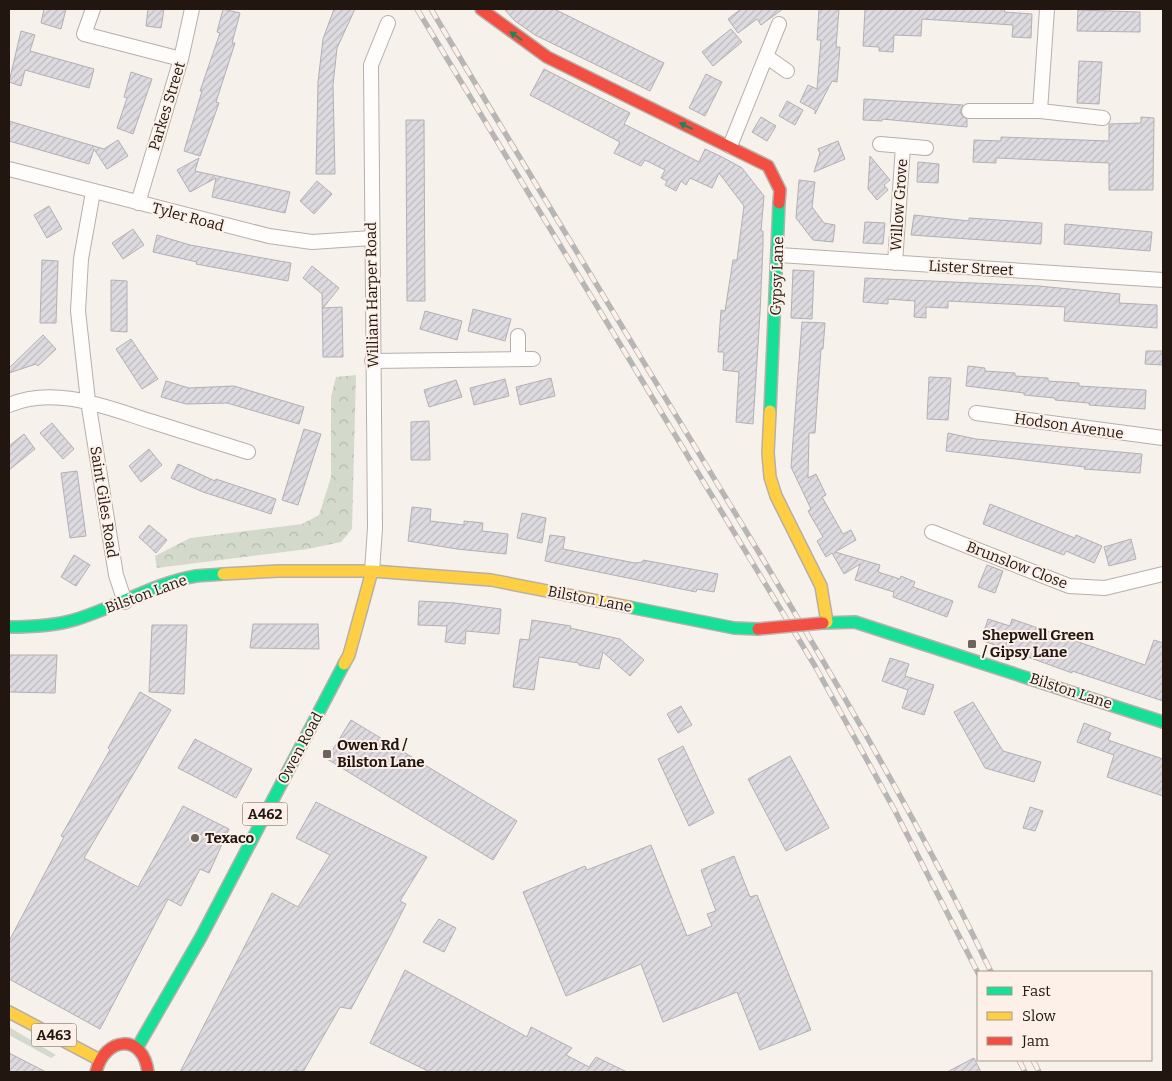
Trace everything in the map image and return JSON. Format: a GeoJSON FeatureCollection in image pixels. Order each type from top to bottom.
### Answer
{"type":"FeatureCollection","features":[{"type":"Feature","properties":{"kind":"main road","name":"Gypsy Lane"},"geometry":{"type":"LineString","coordinates":[[483,12],[547,57],[649,109],[730,146],[768,166],[780,190],[779,255],[768,453],[770,477],[776,496],[821,586],[825,622]]}},
{"type":"Feature","properties":{"kind":"main road","name":"Bilston Lane"},"geometry":{"type":"LineString","coordinates":[[9,627],[56,624],[124,602],[161,586],[196,576],[279,571],[372,571],[491,580],[734,628],[758,629],[825,622],[856,622],[950,650],[1163,722]]}},
{"type":"Feature","properties":{"kind":"main road","name":"Owen Road"},"geometry":{"type":"LineString","coordinates":[[137,1048],[201,937],[349,655],[372,571]]}},
{"type":"Feature","properties":{"kind":"main road","name":"A463"},"geometry":{"type":"LineString","coordinates":[[9,1012],[98,1059]]}},
{"type":"Feature","properties":{"kind":"main road"},"geometry":{"type":"LineString","coordinates":[[96,1072],[98,1059],[108,1048],[124,1044],[137,1048],[146,1060],[148,1072]]}},
{"type":"Feature","properties":{"kind":"street"},"geometry":{"type":"LineString","coordinates":[[93,9],[84,34],[182,59]]}},
{"type":"Feature","properties":{"kind":"street","name":"Parkes Street"},"geometry":{"type":"LineString","coordinates":[[138,203],[182,59],[192,9]]}},
{"type":"Feature","properties":{"kind":"street"},"geometry":{"type":"LineString","coordinates":[[1040,111],[1047,9]]}},
{"type":"Feature","properties":{"kind":"street","name":"William Harper Road"},"geometry":{"type":"LineString","coordinates":[[372,571],[375,528],[372,361],[371,65],[388,23]]}},
{"type":"Feature","properties":{"kind":"street"},"geometry":{"type":"LineString","coordinates":[[730,146],[779,24]]}},
{"type":"Feature","properties":{"kind":"street"},"geometry":{"type":"LineString","coordinates":[[767,57],[787,71]]}},
{"type":"Feature","properties":{"kind":"street"},"geometry":{"type":"LineString","coordinates":[[969,111],[1040,111],[1104,118]]}},
{"type":"Feature","properties":{"kind":"street","name":"Willow Grove"},"geometry":{"type":"LineString","coordinates":[[880,144],[926,148]]}},
{"type":"Feature","properties":{"kind":"street","name":"Willow Grove"},"geometry":{"type":"LineString","coordinates":[[895,263],[903,146]]}},
{"type":"Feature","properties":{"kind":"street","name":"Tyler Road"},"geometry":{"type":"LineString","coordinates":[[9,169],[269,236],[312,242],[372,238]]}},
{"type":"Feature","properties":{"kind":"street","name":"Saint Giles Road"},"geometry":{"type":"LineString","coordinates":[[93,192],[77,293],[80,345],[116,575],[124,602]]}},
{"type":"Feature","properties":{"kind":"street","name":"Lister Street"},"geometry":{"type":"LineString","coordinates":[[779,255],[1163,280]]}},
{"type":"Feature","properties":{"kind":"street"},"geometry":{"type":"LineString","coordinates":[[518,336],[518,359]]}},
{"type":"Feature","properties":{"kind":"street"},"geometry":{"type":"LineString","coordinates":[[372,361],[532,359]]}},
{"type":"Feature","properties":{"kind":"street"},"geometry":{"type":"LineString","coordinates":[[9,405],[49,397],[88,401],[248,452]]}},
{"type":"Feature","properties":{"kind":"street","name":"Hodson Avenue"},"geometry":{"type":"LineString","coordinates":[[976,413],[1163,438]]}},
{"type":"Feature","properties":{"kind":"street","name":"Brunslow Close"},"geometry":{"type":"LineString","coordinates":[[932,532],[1069,586],[1105,588],[1163,574]]}},
{"type":"Feature","properties":{"kind":"green space"},"geometry":{"type":"Polygon","coordinates":[[[356,375],[352,529],[341,542],[308,549],[157,568],[155,556],[190,538],[302,524],[319,515],[331,477],[331,397],[336,377],[356,375]]]}},
{"type":"Feature","properties":{"kind":"green space"},"geometry":{"type":"Polygon","coordinates":[[[9,1027],[56,1055],[51,1058],[9,1035],[9,1027]]]}},
{"type":"Feature","properties":{"kind":"building"},"geometry":{"type":"Polygon","coordinates":[[[44,9],[66,9],[61,29],[41,23],[44,9]]]}},
{"type":"Feature","properties":{"kind":"building"},"geometry":{"type":"Polygon","coordinates":[[[148,9],[164,9],[161,28],[146,26],[148,9]]]}},
{"type":"Feature","properties":{"kind":"building"},"geometry":{"type":"Polygon","coordinates":[[[223,9],[240,13],[232,43],[235,43],[216,102],[219,103],[200,156],[184,151],[202,91],[200,91],[220,33],[217,32],[223,9]]]}},
{"type":"Feature","properties":{"kind":"building"},"geometry":{"type":"Polygon","coordinates":[[[334,9],[355,9],[337,48],[333,85],[335,174],[316,174],[318,82],[323,39],[334,9]]]}},
{"type":"Feature","properties":{"kind":"building"},"geometry":{"type":"Polygon","coordinates":[[[504,9],[554,9],[664,63],[650,91],[535,35],[515,21],[504,9]]]}},
{"type":"Feature","properties":{"kind":"building"},"geometry":{"type":"Polygon","coordinates":[[[741,9],[783,9],[761,25],[757,19],[738,33],[728,19],[741,9]]]}},
{"type":"Feature","properties":{"kind":"building"},"geometry":{"type":"Polygon","coordinates":[[[819,9],[839,9],[836,47],[840,47],[837,82],[832,81],[815,114],[815,110],[800,102],[808,85],[817,89],[821,40],[817,40],[819,9]]]}},
{"type":"Feature","properties":{"kind":"building"},"geometry":{"type":"Polygon","coordinates":[[[865,9],[1005,9],[1004,12],[1032,14],[1031,38],[1012,37],[1013,25],[922,19],[921,36],[894,35],[893,52],[879,51],[879,47],[863,46],[865,9]]]}},
{"type":"Feature","properties":{"kind":"building"},"geometry":{"type":"Polygon","coordinates":[[[1078,10],[1140,12],[1140,32],[1077,31],[1078,10]]]}},
{"type":"Feature","properties":{"kind":"building"},"geometry":{"type":"Polygon","coordinates":[[[731,29],[742,42],[713,66],[702,52],[731,29]]]}},
{"type":"Feature","properties":{"kind":"building"},"geometry":{"type":"Polygon","coordinates":[[[21,31],[35,35],[30,51],[94,69],[89,88],[25,70],[21,86],[9,82],[21,31]]]}},
{"type":"Feature","properties":{"kind":"building"},"geometry":{"type":"Polygon","coordinates":[[[1079,61],[1102,62],[1099,104],[1077,103],[1079,61]]]}},
{"type":"Feature","properties":{"kind":"building"},"geometry":{"type":"Polygon","coordinates":[[[544,69],[630,113],[624,124],[699,162],[705,149],[742,168],[764,196],[761,231],[763,231],[763,246],[760,313],[753,424],[736,422],[739,372],[723,370],[724,352],[718,352],[721,310],[725,311],[733,260],[737,260],[744,206],[719,173],[712,188],[690,178],[686,185],[681,181],[676,191],[665,185],[667,181],[661,178],[665,170],[645,160],[641,166],[614,153],[620,142],[530,95],[544,69]]]}},
{"type":"Feature","properties":{"kind":"building"},"geometry":{"type":"Polygon","coordinates":[[[131,72],[152,79],[133,134],[117,128],[127,98],[124,97],[131,72]]]}},
{"type":"Feature","properties":{"kind":"building"},"geometry":{"type":"Polygon","coordinates":[[[706,74],[722,82],[705,116],[689,108],[706,74]]]}},
{"type":"Feature","properties":{"kind":"building"},"geometry":{"type":"Polygon","coordinates":[[[864,99],[963,105],[960,111],[962,116],[967,119],[967,127],[882,119],[882,121],[863,120],[864,99]]]}},
{"type":"Feature","properties":{"kind":"building"},"geometry":{"type":"Polygon","coordinates":[[[787,101],[803,110],[795,125],[779,116],[787,101]]]}},
{"type":"Feature","properties":{"kind":"building"},"geometry":{"type":"Polygon","coordinates":[[[761,117],[776,126],[767,141],[752,132],[761,117]]]}},
{"type":"Feature","properties":{"kind":"building"},"geometry":{"type":"Polygon","coordinates":[[[1141,117],[1154,118],[1153,190],[1109,190],[1109,163],[996,158],[996,163],[973,162],[974,140],[1001,141],[1001,137],[1109,141],[1109,124],[1141,123],[1141,117]]]}},
{"type":"Feature","properties":{"kind":"building"},"geometry":{"type":"Polygon","coordinates":[[[406,120],[424,120],[425,301],[407,301],[406,120]]]}},
{"type":"Feature","properties":{"kind":"building"},"geometry":{"type":"Polygon","coordinates":[[[9,121],[104,149],[118,140],[128,156],[107,169],[94,149],[89,164],[9,141],[9,121]]]}},
{"type":"Feature","properties":{"kind":"building"},"geometry":{"type":"Polygon","coordinates":[[[838,141],[845,159],[814,172],[820,153],[818,149],[838,141]]]}},
{"type":"Feature","properties":{"kind":"building"},"geometry":{"type":"Polygon","coordinates":[[[870,156],[890,180],[884,185],[888,190],[877,200],[868,189],[870,156]]]}},
{"type":"Feature","properties":{"kind":"building"},"geometry":{"type":"Polygon","coordinates":[[[199,158],[195,171],[290,192],[285,213],[212,197],[216,178],[190,192],[177,170],[199,158]]]}},
{"type":"Feature","properties":{"kind":"building"},"geometry":{"type":"Polygon","coordinates":[[[918,162],[939,164],[938,183],[917,182],[918,162]]]}},
{"type":"Feature","properties":{"kind":"building"},"geometry":{"type":"Polygon","coordinates":[[[799,180],[815,182],[812,207],[824,223],[835,225],[833,242],[813,240],[796,218],[799,180]]]}},
{"type":"Feature","properties":{"kind":"building"},"geometry":{"type":"Polygon","coordinates":[[[317,181],[332,194],[314,214],[300,201],[317,181]]]}},
{"type":"Feature","properties":{"kind":"building"},"geometry":{"type":"Polygon","coordinates":[[[49,206],[62,229],[47,238],[34,215],[49,206]]]}},
{"type":"Feature","properties":{"kind":"building"},"geometry":{"type":"Polygon","coordinates":[[[914,215],[969,221],[969,218],[1042,223],[1041,244],[911,235],[914,215]]]}},
{"type":"Feature","properties":{"kind":"building"},"geometry":{"type":"Polygon","coordinates":[[[865,222],[885,223],[883,244],[863,243],[865,222]]]}},
{"type":"Feature","properties":{"kind":"building"},"geometry":{"type":"Polygon","coordinates":[[[1065,224],[1152,232],[1150,251],[1064,244],[1065,224]]]}},
{"type":"Feature","properties":{"kind":"building"},"geometry":{"type":"Polygon","coordinates":[[[133,229],[144,245],[123,259],[112,243],[133,229]]]}},
{"type":"Feature","properties":{"kind":"building"},"geometry":{"type":"Polygon","coordinates":[[[157,235],[190,245],[291,263],[288,281],[196,264],[197,262],[153,252],[157,235]]]}},
{"type":"Feature","properties":{"kind":"building"},"geometry":{"type":"Polygon","coordinates":[[[42,260],[58,261],[56,323],[40,323],[42,260]]]}},
{"type":"Feature","properties":{"kind":"building"},"geometry":{"type":"Polygon","coordinates":[[[312,266],[339,288],[323,308],[342,307],[343,357],[323,357],[322,294],[303,278],[312,266]]]}},
{"type":"Feature","properties":{"kind":"building"},"geometry":{"type":"Polygon","coordinates":[[[793,270],[814,271],[812,319],[791,318],[793,270]]]}},
{"type":"Feature","properties":{"kind":"building"},"geometry":{"type":"Polygon","coordinates":[[[865,278],[1039,286],[1120,294],[1119,303],[1157,305],[1157,328],[1064,321],[1065,307],[948,301],[948,308],[926,307],[926,318],[914,317],[915,301],[888,299],[888,304],[863,302],[865,278]]]}},
{"type":"Feature","properties":{"kind":"building"},"geometry":{"type":"Polygon","coordinates":[[[111,280],[127,281],[127,332],[111,331],[111,280]]]}},
{"type":"Feature","properties":{"kind":"building"},"geometry":{"type":"Polygon","coordinates":[[[473,309],[511,319],[505,341],[468,331],[473,309]]]}},
{"type":"Feature","properties":{"kind":"building"},"geometry":{"type":"Polygon","coordinates":[[[425,311],[462,321],[457,340],[420,329],[425,311]]]}},
{"type":"Feature","properties":{"kind":"building"},"geometry":{"type":"Polygon","coordinates":[[[802,322],[825,323],[823,349],[821,349],[815,433],[809,433],[808,478],[816,474],[826,495],[822,497],[843,534],[851,530],[856,540],[835,552],[880,565],[878,572],[900,579],[901,576],[915,582],[913,587],[953,601],[947,617],[893,597],[894,592],[855,580],[860,564],[844,574],[832,553],[826,557],[817,541],[823,537],[808,511],[811,509],[791,467],[802,322]]]}},
{"type":"Feature","properties":{"kind":"building"},"geometry":{"type":"Polygon","coordinates":[[[43,335],[56,349],[38,366],[36,364],[9,373],[9,368],[43,335]]]}},
{"type":"Feature","properties":{"kind":"building"},"geometry":{"type":"Polygon","coordinates":[[[131,339],[158,379],[142,389],[116,349],[131,339]]]}},
{"type":"Feature","properties":{"kind":"building"},"geometry":{"type":"Polygon","coordinates":[[[1146,351],[1163,351],[1163,365],[1145,364],[1146,351]]]}},
{"type":"Feature","properties":{"kind":"building"},"geometry":{"type":"Polygon","coordinates":[[[968,366],[985,368],[985,371],[1015,373],[1015,376],[1048,378],[1048,381],[1079,383],[1079,386],[1146,390],[1145,409],[1089,405],[1089,403],[1055,400],[1055,398],[1024,395],[1024,393],[966,386],[968,366]]]}},
{"type":"Feature","properties":{"kind":"building"},"geometry":{"type":"Polygon","coordinates":[[[929,377],[951,378],[948,420],[927,419],[929,377]]]}},
{"type":"Feature","properties":{"kind":"building"},"geometry":{"type":"Polygon","coordinates":[[[551,378],[555,396],[520,405],[516,387],[551,378]]]}},
{"type":"Feature","properties":{"kind":"building"},"geometry":{"type":"Polygon","coordinates":[[[505,379],[509,396],[474,405],[470,388],[505,379]]]}},
{"type":"Feature","properties":{"kind":"building"},"geometry":{"type":"Polygon","coordinates":[[[456,380],[462,397],[429,407],[424,390],[456,380]]]}},
{"type":"Feature","properties":{"kind":"building"},"geometry":{"type":"Polygon","coordinates":[[[166,381],[189,388],[234,386],[304,407],[299,424],[227,403],[186,404],[161,397],[166,381]]]}},
{"type":"Feature","properties":{"kind":"building"},"geometry":{"type":"Polygon","coordinates":[[[429,421],[430,460],[411,460],[411,422],[429,421]]]}},
{"type":"Feature","properties":{"kind":"building"},"geometry":{"type":"Polygon","coordinates":[[[52,423],[74,449],[63,459],[40,433],[52,423]]]}},
{"type":"Feature","properties":{"kind":"building"},"geometry":{"type":"Polygon","coordinates":[[[304,429],[321,434],[298,505],[282,500],[304,429]]]}},
{"type":"Feature","properties":{"kind":"building"},"geometry":{"type":"Polygon","coordinates":[[[948,433],[976,439],[1142,454],[1140,473],[1084,469],[1085,467],[946,451],[948,433]]]}},
{"type":"Feature","properties":{"kind":"building"},"geometry":{"type":"Polygon","coordinates":[[[24,434],[35,449],[9,470],[9,446],[24,434]]]}},
{"type":"Feature","properties":{"kind":"building"},"geometry":{"type":"Polygon","coordinates":[[[149,449],[162,465],[141,482],[129,466],[149,449]]]}},
{"type":"Feature","properties":{"kind":"building"},"geometry":{"type":"Polygon","coordinates":[[[178,464],[215,481],[216,479],[276,499],[271,514],[203,492],[171,478],[178,464]]]}},
{"type":"Feature","properties":{"kind":"building"},"geometry":{"type":"Polygon","coordinates":[[[77,471],[86,536],[70,538],[61,473],[77,471]]]}},
{"type":"Feature","properties":{"kind":"building"},"geometry":{"type":"Polygon","coordinates":[[[990,504],[1075,538],[1076,535],[1102,546],[1094,563],[1066,551],[1064,555],[1040,546],[983,524],[990,504]]]}},
{"type":"Feature","properties":{"kind":"building"},"geometry":{"type":"Polygon","coordinates":[[[412,507],[431,509],[430,521],[464,525],[464,521],[483,523],[482,531],[508,534],[506,554],[408,541],[412,507]]]}},
{"type":"Feature","properties":{"kind":"building"},"geometry":{"type":"Polygon","coordinates":[[[522,513],[546,518],[542,543],[517,538],[522,513]]]}},
{"type":"Feature","properties":{"kind":"building"},"geometry":{"type":"Polygon","coordinates":[[[149,525],[167,540],[156,553],[139,537],[149,525]]]}},
{"type":"Feature","properties":{"kind":"building"},"geometry":{"type":"Polygon","coordinates":[[[550,535],[565,537],[563,549],[635,563],[643,562],[643,560],[718,574],[714,592],[697,589],[696,592],[545,561],[550,535]]]}},
{"type":"Feature","properties":{"kind":"building"},"geometry":{"type":"Polygon","coordinates":[[[1131,539],[1136,559],[1109,566],[1104,547],[1131,539]]]}},
{"type":"Feature","properties":{"kind":"building"},"geometry":{"type":"Polygon","coordinates":[[[74,555],[90,565],[76,586],[61,577],[74,555]]]}},
{"type":"Feature","properties":{"kind":"building"},"geometry":{"type":"Polygon","coordinates":[[[987,565],[1003,571],[995,593],[978,587],[987,565]]]}},
{"type":"Feature","properties":{"kind":"building"},"geometry":{"type":"Polygon","coordinates":[[[419,601],[455,603],[501,609],[499,634],[466,631],[465,644],[445,642],[447,626],[418,625],[419,601]]]}},
{"type":"Feature","properties":{"kind":"building"},"geometry":{"type":"Polygon","coordinates":[[[988,619],[1010,626],[1012,619],[1145,665],[1154,640],[1163,643],[1163,701],[1072,671],[1072,673],[981,640],[988,619]]]}},
{"type":"Feature","properties":{"kind":"building"},"geometry":{"type":"Polygon","coordinates":[[[532,620],[571,626],[570,628],[620,639],[644,660],[630,676],[603,652],[599,669],[579,665],[579,663],[539,657],[534,690],[513,687],[520,639],[529,640],[532,620]]]}},
{"type":"Feature","properties":{"kind":"building"},"geometry":{"type":"Polygon","coordinates":[[[253,624],[318,624],[319,649],[250,648],[253,624]]]}},
{"type":"Feature","properties":{"kind":"building"},"geometry":{"type":"Polygon","coordinates":[[[152,625],[187,625],[184,694],[149,692],[152,625]]]}},
{"type":"Feature","properties":{"kind":"building"},"geometry":{"type":"Polygon","coordinates":[[[9,655],[57,655],[55,693],[9,692],[9,655]]]}},
{"type":"Feature","properties":{"kind":"building"},"geometry":{"type":"Polygon","coordinates":[[[890,658],[909,664],[905,676],[934,685],[924,715],[902,708],[908,690],[882,681],[890,658]]]}},
{"type":"Feature","properties":{"kind":"building"},"geometry":{"type":"Polygon","coordinates":[[[140,692],[171,710],[84,858],[138,887],[183,806],[229,829],[209,873],[200,869],[181,906],[168,899],[100,1029],[9,979],[9,941],[64,837],[61,836],[110,750],[108,748],[140,692]]]}},
{"type":"Feature","properties":{"kind":"building"},"geometry":{"type":"Polygon","coordinates":[[[973,702],[1003,751],[1041,762],[1034,782],[985,768],[954,712],[973,702]]]}},
{"type":"Feature","properties":{"kind":"building"},"geometry":{"type":"Polygon","coordinates":[[[681,706],[692,725],[678,733],[667,714],[681,706]]]}},
{"type":"Feature","properties":{"kind":"building"},"geometry":{"type":"Polygon","coordinates":[[[351,720],[517,821],[493,860],[327,759],[351,720]]]}},
{"type":"Feature","properties":{"kind":"building"},"geometry":{"type":"Polygon","coordinates":[[[1084,723],[1111,733],[1108,740],[1163,759],[1163,796],[1107,777],[1114,755],[1077,742],[1084,723]]]}},
{"type":"Feature","properties":{"kind":"building"},"geometry":{"type":"Polygon","coordinates":[[[195,739],[252,769],[236,798],[178,768],[195,739]]]}},
{"type":"Feature","properties":{"kind":"building"},"geometry":{"type":"Polygon","coordinates":[[[683,746],[714,813],[689,826],[658,759],[683,746]]]}},
{"type":"Feature","properties":{"kind":"building"},"geometry":{"type":"Polygon","coordinates":[[[790,756],[829,828],[786,851],[748,779],[790,756]]]}},
{"type":"Feature","properties":{"kind":"building"},"geometry":{"type":"Polygon","coordinates":[[[316,802],[427,857],[400,901],[406,904],[390,936],[351,1009],[340,1007],[303,1072],[294,1070],[292,1072],[180,1072],[272,893],[298,907],[330,855],[296,838],[316,802]]]}},
{"type":"Feature","properties":{"kind":"building"},"geometry":{"type":"Polygon","coordinates":[[[1030,807],[1043,811],[1035,831],[1023,828],[1030,807]]]}},
{"type":"Feature","properties":{"kind":"building"},"geometry":{"type":"Polygon","coordinates":[[[651,845],[687,936],[712,926],[707,914],[716,911],[701,870],[734,856],[750,897],[757,895],[811,1030],[760,1050],[737,992],[663,1022],[641,964],[566,996],[523,892],[585,866],[587,870],[651,845]]]}},
{"type":"Feature","properties":{"kind":"building"},"geometry":{"type":"Polygon","coordinates":[[[439,919],[456,928],[444,952],[423,942],[439,919]]]}},
{"type":"Feature","properties":{"kind":"building"},"geometry":{"type":"Polygon","coordinates":[[[405,970],[527,1037],[531,1027],[572,1048],[566,1055],[589,1067],[596,1057],[627,1072],[430,1072],[370,1043],[405,970]]]}},
{"type":"Feature","properties":{"kind":"building"},"geometry":{"type":"Polygon","coordinates":[[[9,1053],[46,1072],[9,1072],[9,1053]]]}},
{"type":"Feature","properties":{"kind":"building"},"geometry":{"type":"Polygon","coordinates":[[[974,1058],[981,1072],[947,1072],[974,1058]]]}},
{"type":"Feature","properties":{"kind":"railway"},"geometry":{"type":"LineString","coordinates":[[417,9],[815,666],[894,809],[977,971]]}},
{"type":"Feature","properties":{"kind":"railway"},"geometry":{"type":"LineString","coordinates":[[431,9],[850,707],[909,811],[991,971]]}},
{"type":"Feature","properties":{"kind":"railway"},"geometry":{"type":"LineString","coordinates":[[1020,1061],[1025,1072]]}},
{"type":"Feature","properties":{"kind":"railway"},"geometry":{"type":"LineString","coordinates":[[1034,1061],[1039,1072]]}},
{"type":"Feature","properties":{"kind":"traffic: fast"},"geometry":{"type":"LineString","coordinates":[[770,411],[779,203]]}},
{"type":"Feature","properties":{"kind":"traffic: fast"},"geometry":{"type":"LineString","coordinates":[[9,627],[42,626],[66,622],[89,615],[180,579],[223,574]]}},
{"type":"Feature","properties":{"kind":"traffic: fast"},"geometry":{"type":"LineString","coordinates":[[629,607],[734,628],[758,629]]}},
{"type":"Feature","properties":{"kind":"traffic: fast"},"geometry":{"type":"LineString","coordinates":[[823,623],[855,622],[1163,722]]}},
{"type":"Feature","properties":{"kind":"traffic: fast"},"geometry":{"type":"LineString","coordinates":[[137,1048],[201,937],[344,664]]}},
{"type":"Feature","properties":{"kind":"traffic: slow"},"geometry":{"type":"LineString","coordinates":[[770,411],[768,453],[770,477],[776,496],[821,586],[827,622]]}},
{"type":"Feature","properties":{"kind":"traffic: slow"},"geometry":{"type":"LineString","coordinates":[[223,574],[279,571],[372,571]]}},
{"type":"Feature","properties":{"kind":"traffic: slow"},"geometry":{"type":"LineString","coordinates":[[344,664],[349,655],[372,571],[491,580],[629,607]]}},
{"type":"Feature","properties":{"kind":"traffic: slow"},"geometry":{"type":"LineString","coordinates":[[9,1012],[98,1059]]}},
{"type":"Feature","properties":{"kind":"traffic: jam"},"geometry":{"type":"LineString","coordinates":[[481,9],[547,57],[768,166],[780,190],[779,203]]}},
{"type":"Feature","properties":{"kind":"traffic: jam"},"geometry":{"type":"LineString","coordinates":[[758,629],[823,623]]}},
{"type":"Feature","properties":{"kind":"traffic: jam"},"geometry":{"type":"LineString","coordinates":[[96,1072],[107,1051],[115,1046],[124,1044],[132,1045],[139,1050],[145,1059],[148,1072]]}},
{"type":"Feature","properties":{"kind":"place","name":"Shepwell Green / Gipsy Lane"},"geometry":{"type":"Point","coordinates":[972,644]}},
{"type":"Feature","properties":{"kind":"place","name":"Owen Rd / Bilston Lane"},"geometry":{"type":"Point","coordinates":[327,754]}},
{"type":"Feature","properties":{"kind":"place","name":"Texaco"},"geometry":{"type":"Point","coordinates":[195,838]}}]}
